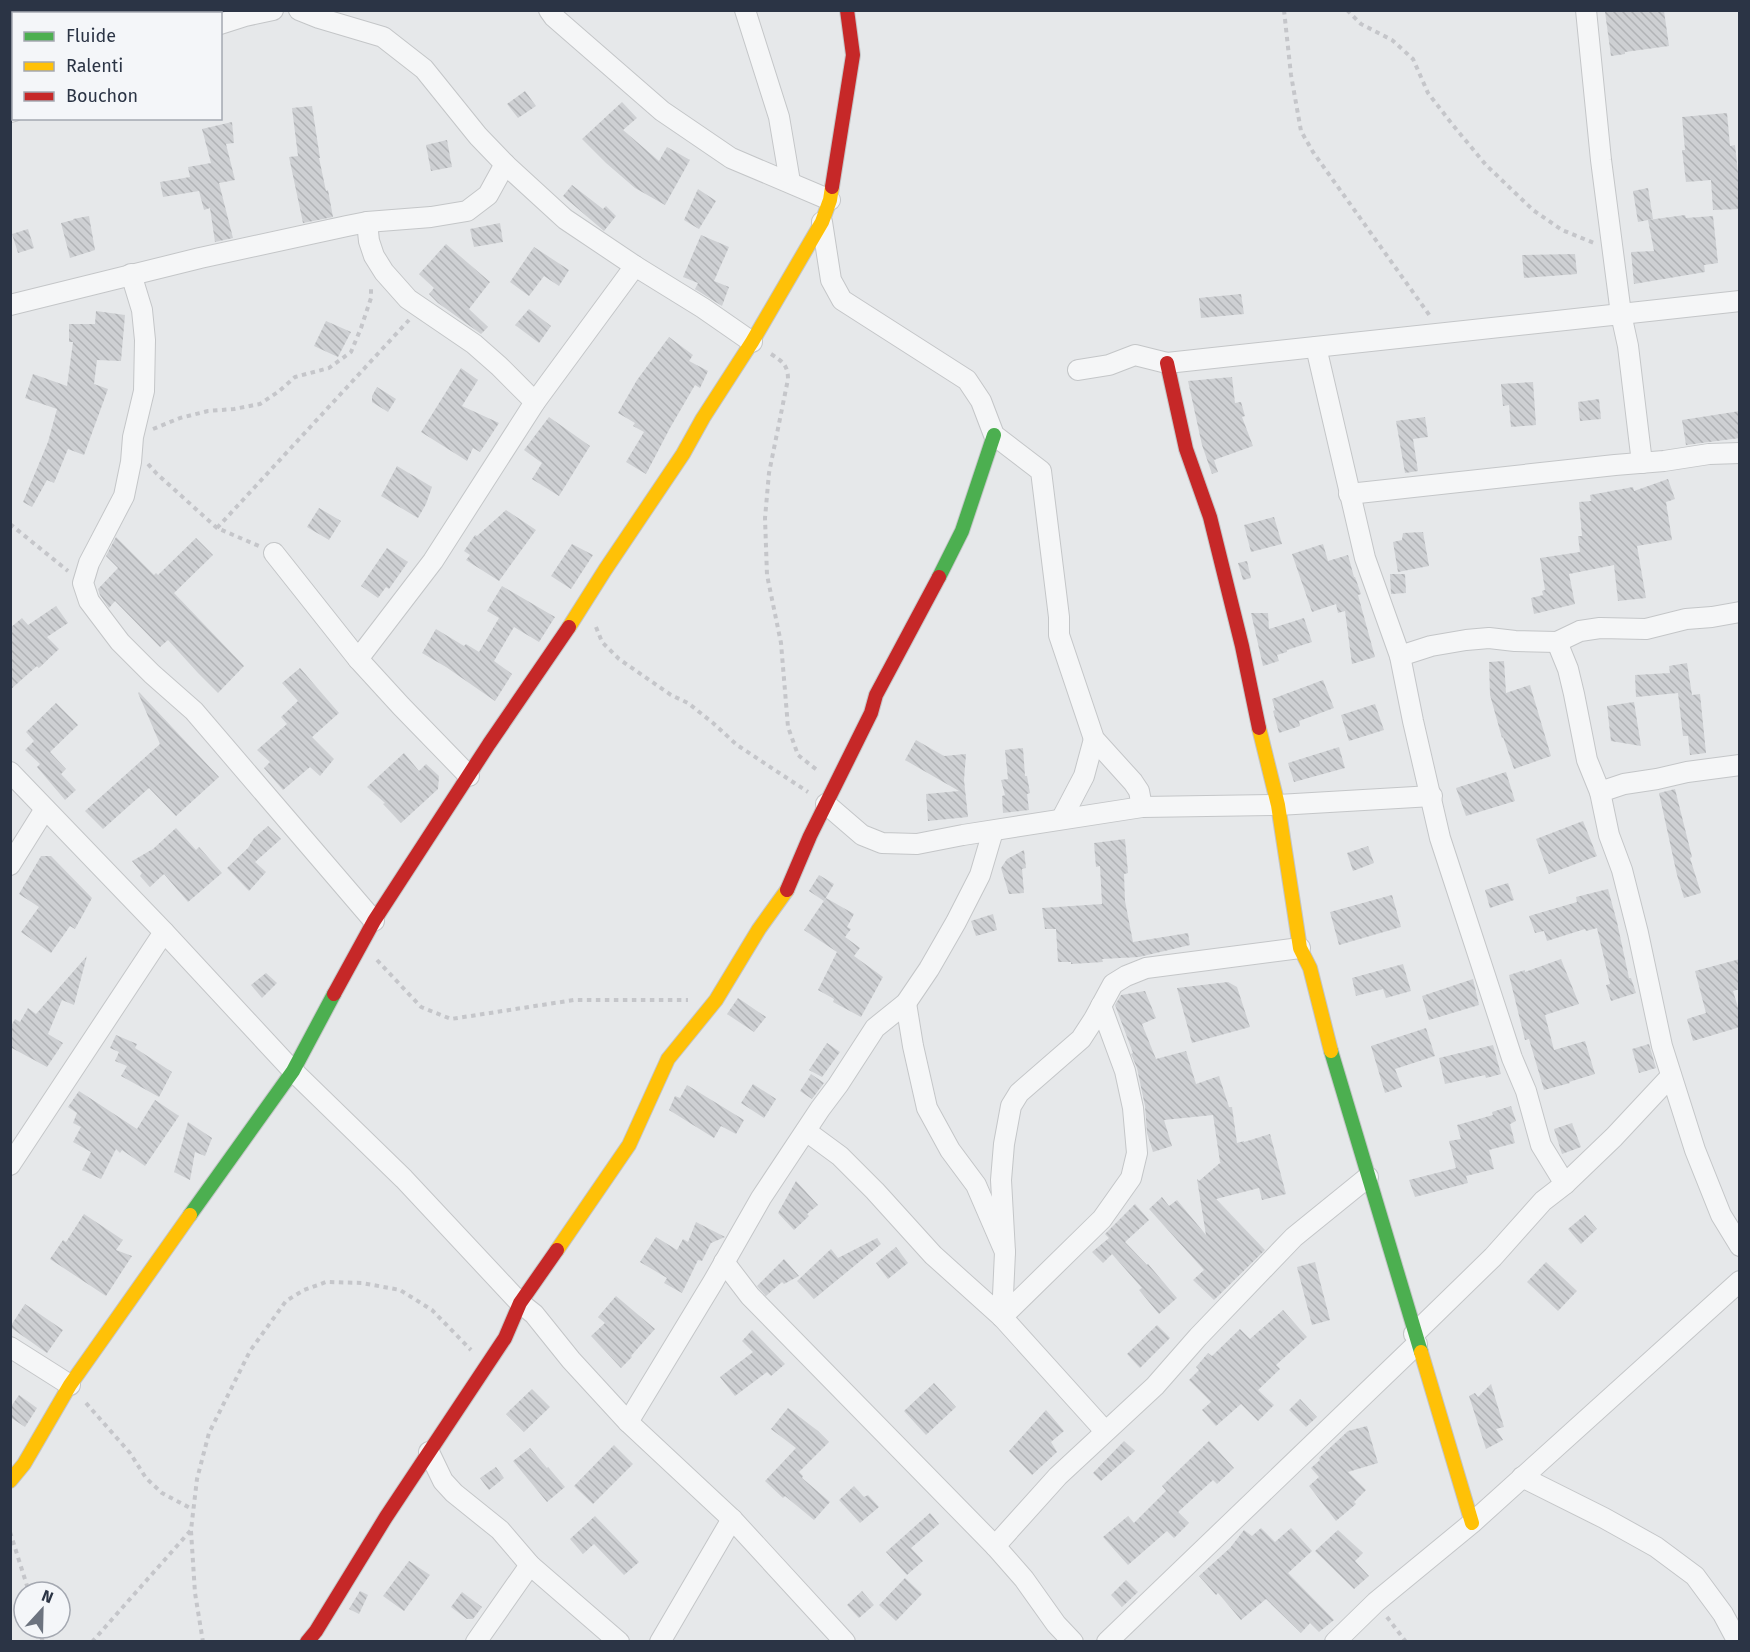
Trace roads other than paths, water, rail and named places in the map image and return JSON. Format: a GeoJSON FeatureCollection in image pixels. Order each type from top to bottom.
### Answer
{"type":"FeatureCollection","features":[{"type":"Feature","properties":{"kind":"street"},"geometry":{"type":"LineString","coordinates":[[222,23],[244,13],[273,10]]}},
{"type":"Feature","properties":{"kind":"street"},"geometry":{"type":"LineString","coordinates":[[299,10],[383,37],[424,69],[478,136],[505,164],[566,219],[752,342]]}},
{"type":"Feature","properties":{"kind":"street"},"geometry":{"type":"LineString","coordinates":[[549,10],[554,17],[662,111],[731,158],[830,200]]}},
{"type":"Feature","properties":{"kind":"street"},"geometry":{"type":"LineString","coordinates":[[745,10],[779,117],[790,182]]}},
{"type":"Feature","properties":{"kind":"street"},"geometry":{"type":"LineString","coordinates":[[10,1481],[24,1464],[70,1385],[293,1071],[374,921],[683,454],[822,222],[830,200],[853,55],[847,10]]}},
{"type":"Feature","properties":{"kind":"street"},"geometry":{"type":"LineString","coordinates":[[1586,10],[1601,160],[1621,314],[1628,346],[1642,463]]}},
{"type":"Feature","properties":{"kind":"street"},"geometry":{"type":"LineString","coordinates":[[10,305],[131,274],[367,222],[431,217],[467,211],[488,195],[505,164]]}},
{"type":"Feature","properties":{"kind":"street"},"geometry":{"type":"LineString","coordinates":[[367,222],[369,241],[374,256],[384,272],[408,299],[474,344],[535,402]]}},
{"type":"Feature","properties":{"kind":"street"},"geometry":{"type":"LineString","coordinates":[[822,222],[831,280],[842,300],[967,380],[981,401],[994,435],[1041,471],[1059,617],[1059,635],[1094,739],[1133,782],[1139,791],[1142,807]]}},
{"type":"Feature","properties":{"kind":"street"},"geometry":{"type":"LineString","coordinates":[[358,659],[433,561],[535,402],[635,266]]}},
{"type":"Feature","properties":{"kind":"street"},"geometry":{"type":"LineString","coordinates":[[131,274],[142,310],[145,348],[144,391],[133,437],[132,462],[123,496],[89,563],[83,584],[89,601],[120,642],[194,711],[374,921]]}},
{"type":"Feature","properties":{"kind":"street"},"geometry":{"type":"LineString","coordinates":[[1078,370],[1109,365],[1135,355],[1167,363],[1740,301]]}},
{"type":"Feature","properties":{"kind":"street"},"geometry":{"type":"LineString","coordinates":[[1316,347],[1365,558],[1400,657],[1440,838],[1512,1058],[1526,1091],[1541,1145],[1565,1184]]}},
{"type":"Feature","properties":{"kind":"street"},"geometry":{"type":"LineString","coordinates":[[1167,363],[1186,448],[1210,517],[1242,646],[1278,805],[1300,948],[1310,968],[1368,1177],[1472,1523]]}},
{"type":"Feature","properties":{"kind":"street"},"geometry":{"type":"LineString","coordinates":[[307,1641],[487,1365],[504,1338],[520,1303],[629,1145],[668,1059],[716,1000],[759,929],[786,893],[810,836],[871,713],[876,695],[931,594],[962,531],[994,435]]}},
{"type":"Feature","properties":{"kind":"street"},"geometry":{"type":"LineString","coordinates":[[1349,494],[1709,454],[1740,453]]}},
{"type":"Feature","properties":{"kind":"street"},"geometry":{"type":"LineString","coordinates":[[274,553],[358,659],[469,776]]}},
{"type":"Feature","properties":{"kind":"street"},"geometry":{"type":"LineString","coordinates":[[1400,657],[1431,646],[1489,638],[1557,642],[1580,631],[1600,628],[1646,629],[1686,619],[1740,612]]}},
{"type":"Feature","properties":{"kind":"street"},"geometry":{"type":"LineString","coordinates":[[1557,642],[1575,694],[1587,760],[1600,792],[1610,835],[1622,870],[1638,933],[1659,1036],[1671,1076],[1714,1199],[1732,1236],[1740,1246]]}},
{"type":"Feature","properties":{"kind":"street"},"geometry":{"type":"LineString","coordinates":[[1062,818],[1084,776],[1094,739]]}},
{"type":"Feature","properties":{"kind":"street"},"geometry":{"type":"LineString","coordinates":[[1600,792],[1624,784],[1740,765]]}},
{"type":"Feature","properties":{"kind":"street"},"geometry":{"type":"LineString","coordinates":[[10,772],[164,932],[293,1071],[404,1179],[520,1303],[534,1314],[571,1360],[628,1422],[732,1519],[845,1641]]}},
{"type":"Feature","properties":{"kind":"street"},"geometry":{"type":"LineString","coordinates":[[826,804],[862,835],[882,843],[918,844],[1062,818],[1142,807],[1278,805],[1432,796]]}},
{"type":"Feature","properties":{"kind":"street"},"geometry":{"type":"LineString","coordinates":[[10,865],[45,809]]}},
{"type":"Feature","properties":{"kind":"street"},"geometry":{"type":"LineString","coordinates":[[628,1422],[761,1198],[875,1028],[906,1003],[929,969],[980,875],[993,831]]}},
{"type":"Feature","properties":{"kind":"street"},"geometry":{"type":"LineString","coordinates":[[10,1165],[164,932]]}},
{"type":"Feature","properties":{"kind":"street"},"geometry":{"type":"LineString","coordinates":[[1002,1317],[1005,1252],[1001,1180],[1004,1144],[1011,1106],[1019,1092],[1081,1039],[1113,984],[1126,976],[1146,969],[1300,948]]}},
{"type":"Feature","properties":{"kind":"street"},"geometry":{"type":"LineString","coordinates":[[906,1003],[927,1108],[950,1150],[976,1185],[1005,1252]]}},
{"type":"Feature","properties":{"kind":"street"},"geometry":{"type":"LineString","coordinates":[[1002,1317],[1102,1219],[1131,1178],[1137,1153],[1133,1108],[1125,1071],[1101,1006]]}},
{"type":"Feature","properties":{"kind":"street"},"geometry":{"type":"LineString","coordinates":[[1107,1641],[1416,1339],[1543,1201],[1565,1184],[1614,1137],[1671,1076]]}},
{"type":"Feature","properties":{"kind":"street"},"geometry":{"type":"LineString","coordinates":[[806,1131],[840,1156],[876,1191],[933,1255],[1002,1317],[1106,1431]]}},
{"type":"Feature","properties":{"kind":"street"},"geometry":{"type":"LineString","coordinates":[[995,1546],[1058,1476],[1155,1386],[1198,1337],[1294,1237],[1368,1177]]}},
{"type":"Feature","properties":{"kind":"street"},"geometry":{"type":"LineString","coordinates":[[724,1262],[750,1296],[995,1546],[1024,1579],[1056,1624],[1073,1641]]}},
{"type":"Feature","properties":{"kind":"street"},"geometry":{"type":"LineString","coordinates":[[1335,1641],[1376,1602],[1472,1523],[1740,1281]]}},
{"type":"Feature","properties":{"kind":"street"},"geometry":{"type":"LineString","coordinates":[[10,1347],[70,1385]]}},
{"type":"Feature","properties":{"kind":"street"},"geometry":{"type":"LineString","coordinates":[[429,1452],[449,1487],[500,1530],[530,1565],[619,1641]]}},
{"type":"Feature","properties":{"kind":"street"},"geometry":{"type":"LineString","coordinates":[[1522,1477],[1656,1547],[1695,1576],[1723,1614],[1738,1641]]}},
{"type":"Feature","properties":{"kind":"street"},"geometry":{"type":"LineString","coordinates":[[660,1641],[732,1519]]}},
{"type":"Feature","properties":{"kind":"street"},"geometry":{"type":"LineString","coordinates":[[476,1641],[530,1565]]}}]}
